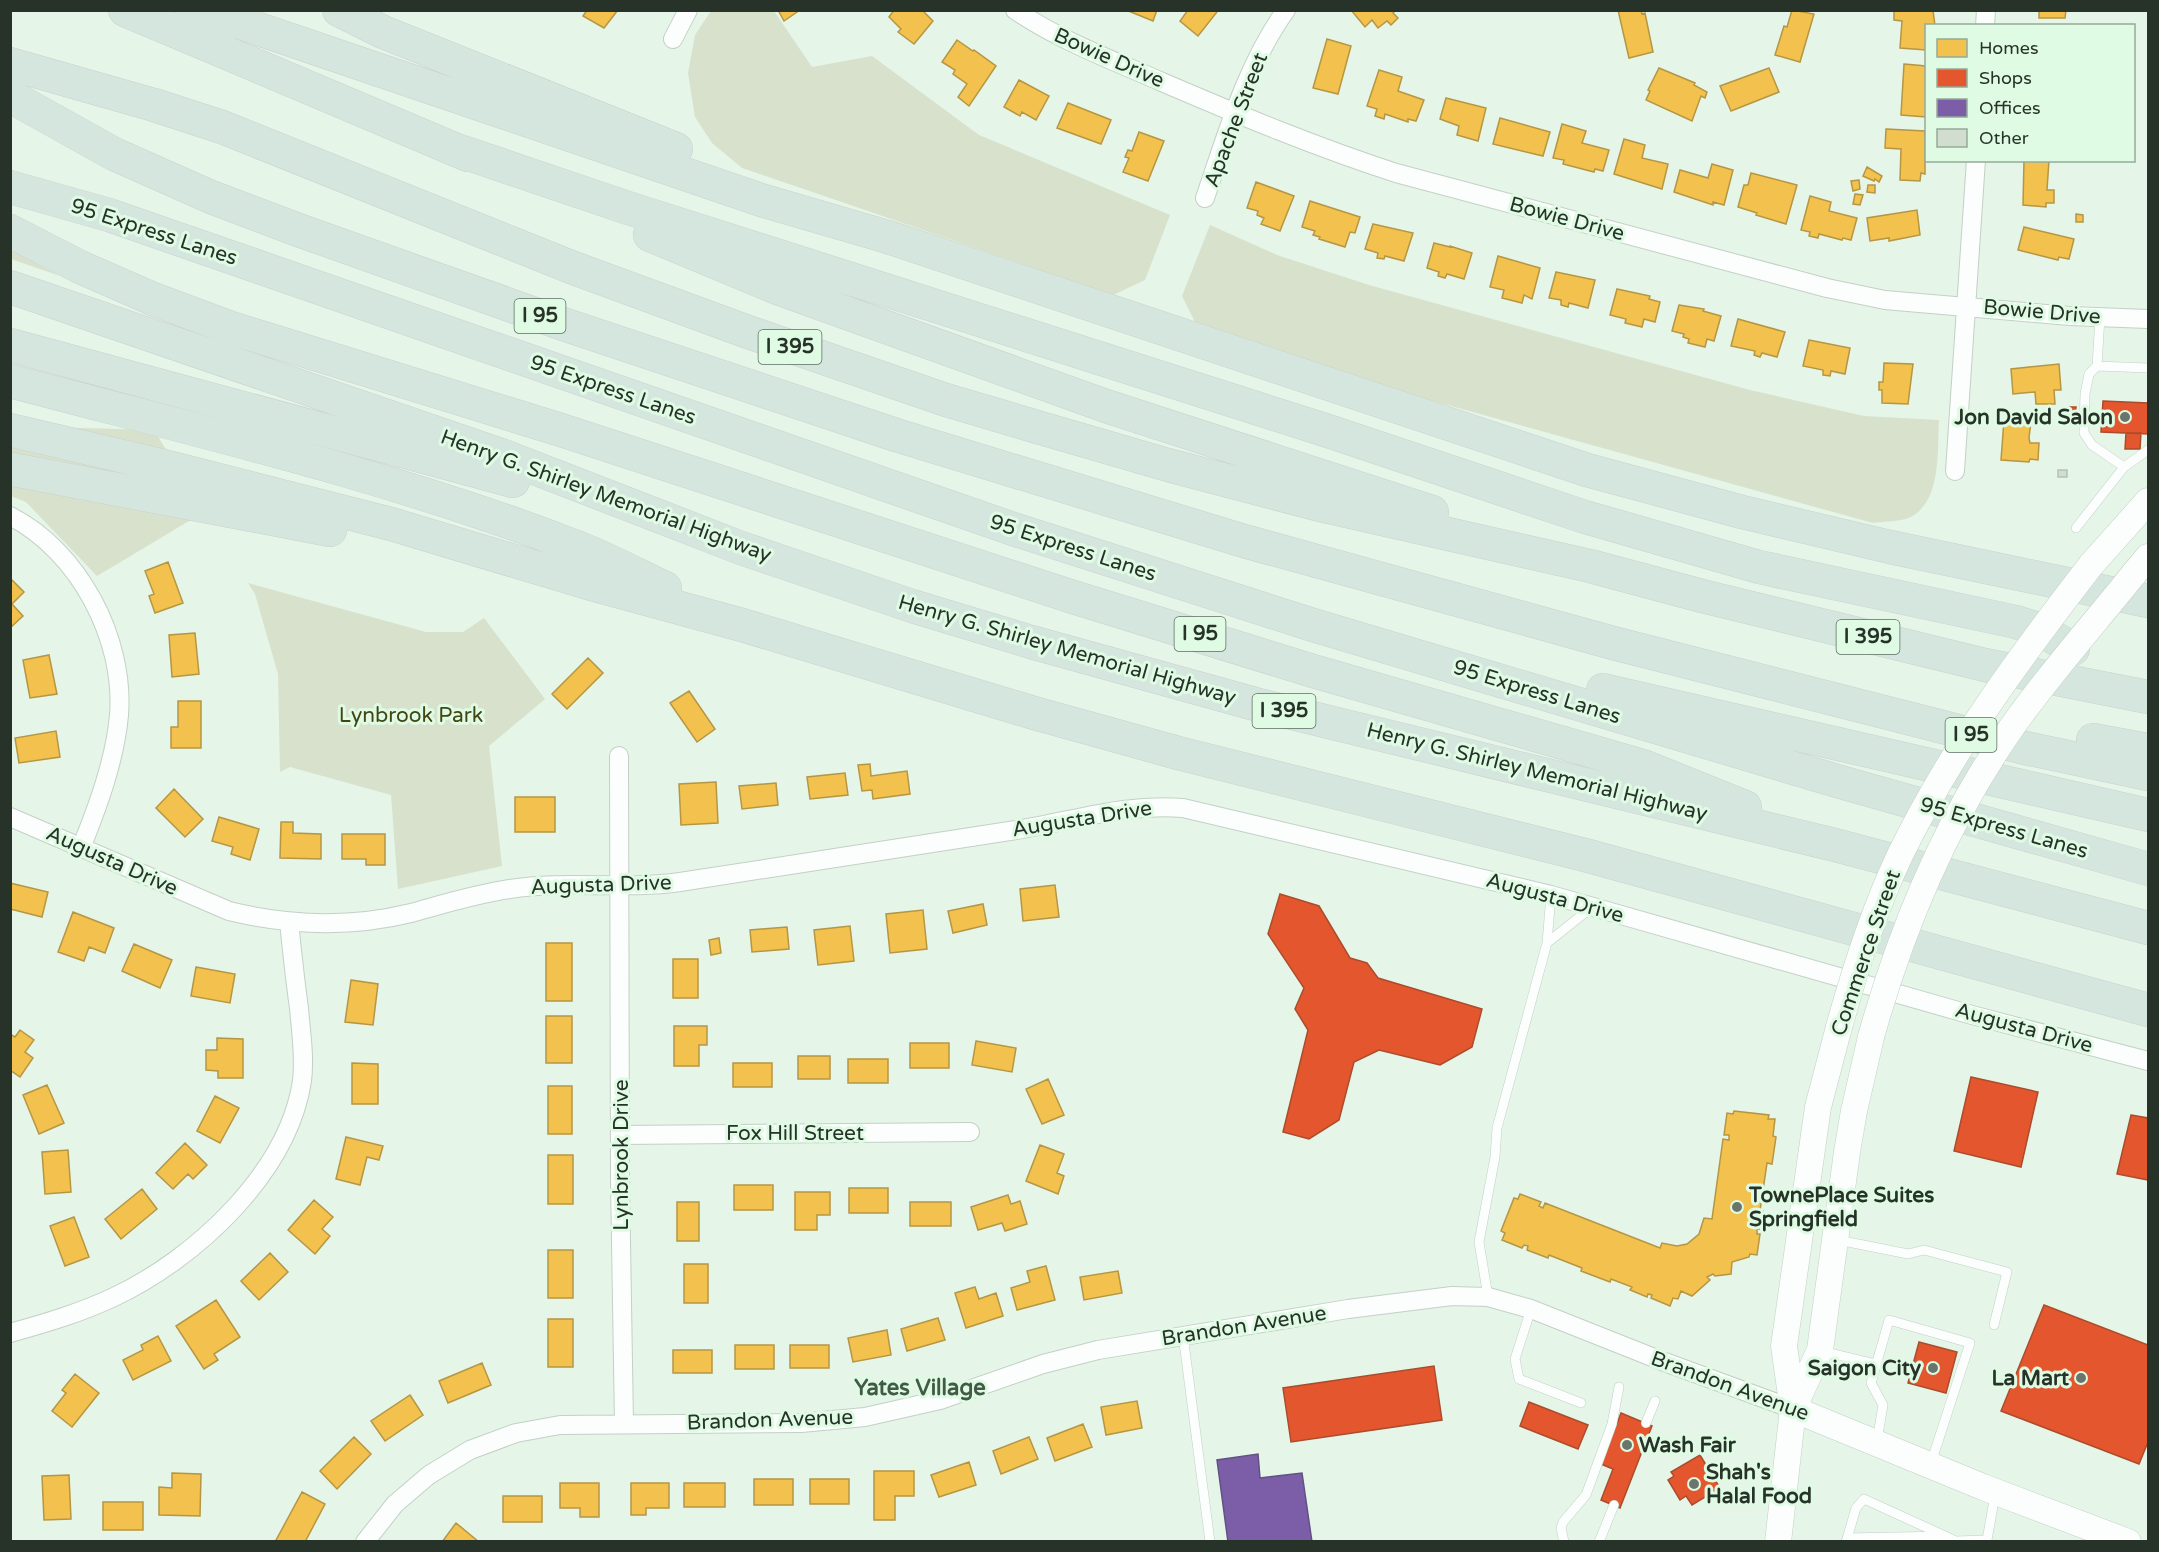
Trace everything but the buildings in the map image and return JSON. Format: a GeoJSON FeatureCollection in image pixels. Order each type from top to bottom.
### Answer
{"type":"FeatureCollection","features":[{"type":"Feature","properties":{"kind":"highway"},"geometry":{"type":"LineString","coordinates":[[125,10],[780,289],[1106,406],[1434,512],[1590,566]]}},
{"type":"Feature","properties":{"kind":"highway"},"geometry":{"type":"LineString","coordinates":[[191,10],[238,22],[761,200],[888,237],[1587,470],[1732,509],[1890,547],[2143,578]]}},
{"type":"Feature","properties":{"kind":"highway"},"geometry":{"type":"LineString","coordinates":[[318,10],[383,32],[888,237]]}},
{"type":"Feature","properties":{"kind":"highway"},"geometry":{"type":"LineString","coordinates":[[339,10],[383,32]]}},
{"type":"Feature","properties":{"kind":"highway","name":"I 395"},"geometry":{"type":"LineString","coordinates":[[10,64],[154,105],[222,128],[571,267],[759,336],[946,400],[1168,465],[1313,503],[1590,566],[1906,647],[2148,697]]}},
{"type":"Feature","properties":{"kind":"highway","name":"I 95"},"geometry":{"type":"LineString","coordinates":[[10,96],[114,154],[211,197],[301,231],[714,376],[1086,494],[1450,599],[2025,748],[2148,774]]}},
{"type":"Feature","properties":{"kind":"highway"},"geometry":{"type":"LineString","coordinates":[[448,147],[628,208],[1328,431],[1585,517],[1759,567],[1982,613],[2041,630],[2073,649]]}},
{"type":"Feature","properties":{"kind":"highway","name":"95 Express Lanes"},"geometry":{"type":"LineString","coordinates":[[10,187],[109,215],[1013,529],[1313,625],[1837,781],[2148,870]]}},
{"type":"Feature","properties":{"kind":"highway","name":"I 95"},"geometry":{"type":"LineString","coordinates":[[10,231],[90,272],[153,299],[231,328],[561,430],[1073,597],[1313,671],[1643,766],[1835,845]]}},
{"type":"Feature","properties":{"kind":"highway","name":"Henry G. Shirley Memorial Highway"},"geometry":{"type":"LineString","coordinates":[[10,287],[501,455],[741,548],[912,606],[1152,677],[1255,704],[1835,845],[2148,928]]}},
{"type":"Feature","properties":{"kind":"highway"},"geometry":{"type":"LineString","coordinates":[[10,345],[457,465],[741,548]]}},
{"type":"Feature","properties":{"kind":"highway"},"geometry":{"type":"LineString","coordinates":[[10,381],[186,426],[459,505],[601,557],[742,625]]}},
{"type":"Feature","properties":{"kind":"highway"},"geometry":{"type":"LineString","coordinates":[[10,430],[391,524],[1178,753],[1596,858],[2148,1010]]}},
{"type":"Feature","properties":{"kind":"highway"},"geometry":{"type":"LineString","coordinates":[[10,469],[348,533],[588,583]]}},
{"type":"Feature","properties":{"kind":"highway"},"geometry":{"type":"LineString","coordinates":[[1313,625],[2148,815]]}},
{"type":"Feature","properties":{"kind":"highway"},"geometry":{"type":"LineString","coordinates":[[1796,690],[1935,710],[2148,750]]}},
{"type":"Feature","properties":{"kind":"highway"},"geometry":{"type":"LineString","coordinates":[[2073,798],[2148,822]]}},
{"type":"Feature","properties":{"kind":"main road","name":"Commerce Street"},"geometry":{"type":"LineString","coordinates":[[1778,1542],[1793,1409],[1784,1346],[1818,1107],[1839,1027],[1870,929],[1900,855],[1939,780],[1960,746],[2041,630],[2091,566],[2148,501]]}},
{"type":"Feature","properties":{"kind":"main road","name":"Commerce Street"},"geometry":{"type":"LineString","coordinates":[[1793,1409],[1820,1350],[1854,1112],[1871,1037],[1901,940],[1941,851],[1969,797],[2013,726],[2073,649],[2143,578]]}},
{"type":"Feature","properties":{"kind":"main road","name":"Brandon Avenue"},"geometry":{"type":"LineString","coordinates":[[1793,1409],[1995,1492],[2128,1542]]}},
{"type":"Feature","properties":{"kind":"street"},"geometry":{"type":"LineString","coordinates":[[673,39],[688,10]]}},
{"type":"Feature","properties":{"kind":"street","name":"Bowie Drive"},"geometry":{"type":"LineString","coordinates":[[1014,10],[1066,41],[1234,113],[1337,154],[1396,173],[1827,288],[1885,300],[2070,316],[2148,319]]}},
{"type":"Feature","properties":{"kind":"street","name":"Apache Street"},"geometry":{"type":"LineString","coordinates":[[1205,198],[1234,113],[1263,47],[1286,10]]}},
{"type":"Feature","properties":{"kind":"street"},"geometry":{"type":"LineString","coordinates":[[1955,471],[1976,162]]}},
{"type":"Feature","properties":{"kind":"street"},"geometry":{"type":"LineString","coordinates":[[10,516],[39,534],[56,548],[72,567],[99,613],[113,657],[117,678],[119,717],[103,787],[81,848]]}},
{"type":"Feature","properties":{"kind":"street","name":"Lynbrook Drive"},"geometry":{"type":"LineString","coordinates":[[619,756],[624,1424]]}},
{"type":"Feature","properties":{"kind":"street","name":"Augusta Drive"},"geometry":{"type":"LineString","coordinates":[[10,817],[229,911],[289,922],[339,925],[374,921],[474,895],[513,888],[662,884],[1019,830],[1135,807],[1183,808],[1551,895],[1972,1015],[2148,1061]]}},
{"type":"Feature","properties":{"kind":"street"},"geometry":{"type":"LineString","coordinates":[[10,1333],[78,1312],[116,1296],[146,1278],[183,1253],[215,1226],[268,1167],[292,1122],[302,1078],[303,1043],[289,922]]}},
{"type":"Feature","properties":{"kind":"street","name":"Fox Hill Street"},"geometry":{"type":"LineString","coordinates":[[621,1135],[970,1132]]}},
{"type":"Feature","properties":{"kind":"street","name":"Brandon Avenue"},"geometry":{"type":"LineString","coordinates":[[365,1542],[394,1504],[429,1475],[470,1450],[497,1438],[537,1428],[560,1425],[801,1423],[865,1417],[940,1401],[1043,1364],[1098,1350],[1419,1299],[1452,1296],[1488,1297],[1531,1310],[1793,1409]]}},
{"type":"Feature","properties":{"kind":"lane"},"geometry":{"type":"LineString","coordinates":[[2100,317],[2097,366],[2089,374],[2085,394],[2084,433],[2092,445],[2124,467]]}},
{"type":"Feature","properties":{"kind":"lane"},"geometry":{"type":"LineString","coordinates":[[2097,366],[2148,368]]}},
{"type":"Feature","properties":{"kind":"lane"},"geometry":{"type":"LineString","coordinates":[[2076,528],[2124,467],[2148,450]]}},
{"type":"Feature","properties":{"kind":"lane"},"geometry":{"type":"LineString","coordinates":[[1488,1297],[1479,1242],[1495,1157],[1497,1128],[1547,943],[1551,895]]}},
{"type":"Feature","properties":{"kind":"lane"},"geometry":{"type":"LineString","coordinates":[[1547,943],[1592,907]]}},
{"type":"Feature","properties":{"kind":"lane"},"geometry":{"type":"LineString","coordinates":[[1836,1240],[1908,1254],[1924,1250],[2007,1272],[1994,1325]]}},
{"type":"Feature","properties":{"kind":"lane"},"geometry":{"type":"LineString","coordinates":[[1531,1310],[1515,1359],[1519,1379],[1581,1403]]}},
{"type":"Feature","properties":{"kind":"lane"},"geometry":{"type":"LineString","coordinates":[[1876,1443],[1883,1405],[1871,1383],[1889,1320],[1970,1343],[1931,1466]]}},
{"type":"Feature","properties":{"kind":"lane"},"geometry":{"type":"LineString","coordinates":[[1183,1335],[1210,1542]]}},
{"type":"Feature","properties":{"kind":"lane"},"geometry":{"type":"LineString","coordinates":[[1820,1350],[1876,1364]]}},
{"type":"Feature","properties":{"kind":"lane"},"geometry":{"type":"LineString","coordinates":[[1564,1542],[1561,1528],[1563,1522],[1586,1495],[1612,1424],[1619,1387]]}},
{"type":"Feature","properties":{"kind":"lane"},"geometry":{"type":"LineString","coordinates":[[1646,1423],[1655,1401]]}},
{"type":"Feature","properties":{"kind":"lane"},"geometry":{"type":"LineString","coordinates":[[1947,1536],[1847,1540],[1856,1508],[1864,1499],[1956,1540],[1987,1541],[1995,1492]]}},
{"type":"Feature","properties":{"kind":"lane"},"geometry":{"type":"LineString","coordinates":[[1599,1542],[1614,1505]]}},
{"type":"Feature","properties":{"kind":"green space"},"geometry":{"type":"Polygon","coordinates":[[[711,11],[774,11],[812,67],[872,56],[979,135],[1170,215],[1145,280],[1113,295],[742,168],[712,143],[695,117],[688,73],[695,35],[711,11]]]}},
{"type":"Feature","properties":{"kind":"green space"},"geometry":{"type":"Polygon","coordinates":[[[1210,225],[1277,255],[1369,285],[1750,390],[1864,416],[1939,420],[1933,487],[1921,509],[1911,517],[1873,523],[1368,383],[1196,324],[1182,296],[1210,225]]]}},
{"type":"Feature","properties":{"kind":"green space"},"geometry":{"type":"Polygon","coordinates":[[[11,250],[60,276],[11,259],[11,250]]]}},
{"type":"Feature","properties":{"kind":"green space"},"geometry":{"type":"Polygon","coordinates":[[[11,426],[154,430],[204,512],[97,576],[26,502],[11,496],[11,426]]]}},
{"type":"Feature","properties":{"kind":"green space","name":"Lynbrook Park"},"geometry":{"type":"Polygon","coordinates":[[[248,583],[426,632],[463,632],[484,618],[545,699],[489,746],[502,866],[398,889],[391,795],[290,767],[280,772],[278,674],[255,594],[248,583]]]}},
{"type":"Feature","properties":{"kind":"place","name":"Jon David Salon"},"geometry":{"type":"Point","coordinates":[2125,417]}},
{"type":"Feature","properties":{"kind":"place","name":"TownePlace Suites Springfield"},"geometry":{"type":"Point","coordinates":[1737,1207]}},
{"type":"Feature","properties":{"kind":"place","name":"Saigon City"},"geometry":{"type":"Point","coordinates":[1933,1368]}},
{"type":"Feature","properties":{"kind":"place","name":"La Mart"},"geometry":{"type":"Point","coordinates":[2081,1378]}},
{"type":"Feature","properties":{"kind":"place","name":"Wash Fair"},"geometry":{"type":"Point","coordinates":[1627,1445]}},
{"type":"Feature","properties":{"kind":"place","name":"Shah's Halal Food"},"geometry":{"type":"Point","coordinates":[1694,1484]}},
{"type":"Feature","properties":{"kind":"district","name":"Yates Village"},"geometry":{"type":"Point","coordinates":[920,1388]}}]}
